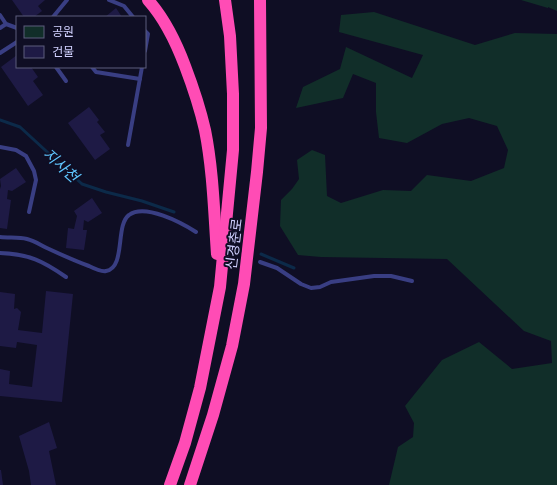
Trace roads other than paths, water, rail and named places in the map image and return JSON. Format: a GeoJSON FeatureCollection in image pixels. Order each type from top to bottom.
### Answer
{"type":"FeatureCollection","features":[{"type":"Feature","properties":{"kind":"highway"},"geometry":{"type":"LineString","coordinates":[[148,0],[172,35],[200,108],[206,136],[211,175],[220,287]]}},
{"type":"Feature","properties":{"kind":"highway","name":"신경춘로"},"geometry":{"type":"LineString","coordinates":[[170,485],[185,443],[200,388],[220,287],[233,150],[234,94],[230,36],[225,0]]}},
{"type":"Feature","properties":{"kind":"highway","name":"신경춘로"},"geometry":{"type":"LineString","coordinates":[[190,485],[232,346],[244,284],[261,128],[260,0]]}},
{"type":"Feature","properties":{"kind":"lane"},"geometry":{"type":"LineString","coordinates":[[54,16],[67,0]]}},
{"type":"Feature","properties":{"kind":"lane"},"geometry":{"type":"LineString","coordinates":[[109,0],[124,6],[132,16]]}},
{"type":"Feature","properties":{"kind":"lane"},"geometry":{"type":"LineString","coordinates":[[0,15],[6,24],[16,28]]}},
{"type":"Feature","properties":{"kind":"lane"},"geometry":{"type":"LineString","coordinates":[[0,28],[6,24]]}},
{"type":"Feature","properties":{"kind":"lane"},"geometry":{"type":"LineString","coordinates":[[146,32],[148,34],[146,45]]}},
{"type":"Feature","properties":{"kind":"lane"},"geometry":{"type":"LineString","coordinates":[[0,53],[16,43]]}},
{"type":"Feature","properties":{"kind":"lane"},"geometry":{"type":"LineString","coordinates":[[57,68],[66,81]]}},
{"type":"Feature","properties":{"kind":"lane"},"geometry":{"type":"LineString","coordinates":[[93,68],[96,72],[140,79]]}},
{"type":"Feature","properties":{"kind":"lane"},"geometry":{"type":"LineString","coordinates":[[128,145],[142,68]]}},
{"type":"Feature","properties":{"kind":"lane"},"geometry":{"type":"LineString","coordinates":[[0,147],[16,150],[26,156],[34,171],[36,180],[30,212]]}},
{"type":"Feature","properties":{"kind":"lane"},"geometry":{"type":"LineString","coordinates":[[0,237],[28,239],[95,269],[106,271],[113,267],[117,260],[123,224],[127,215],[136,211],[160,214],[196,232]]}},
{"type":"Feature","properties":{"kind":"lane"},"geometry":{"type":"LineString","coordinates":[[0,254],[18,254],[36,259],[52,267],[66,277]]}},
{"type":"Feature","properties":{"kind":"lane"},"geometry":{"type":"LineString","coordinates":[[260,262],[287,273],[301,284],[311,288],[320,288],[331,282],[374,276],[391,276],[412,281]]}},
{"type":"Feature","properties":{"kind":"waterway","name":"지사천"},"geometry":{"type":"LineString","coordinates":[[0,120],[20,127],[82,184],[142,201],[174,212]]}},
{"type":"Feature","properties":{"kind":"waterway","name":"지사천"},"geometry":{"type":"LineString","coordinates":[[261,254],[294,268]]}}]}
